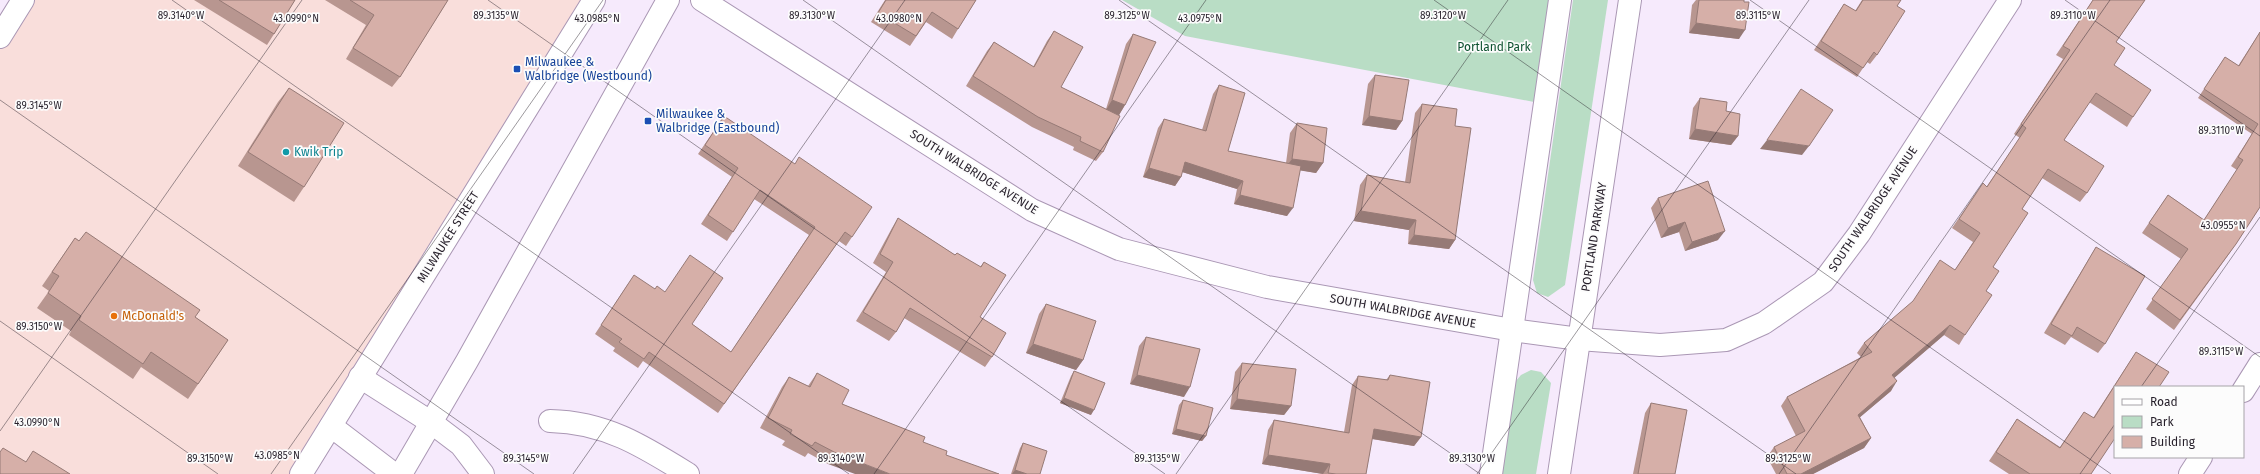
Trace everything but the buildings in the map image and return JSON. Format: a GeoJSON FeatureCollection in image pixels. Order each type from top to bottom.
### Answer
{"type":"FeatureCollection","features":[{"type":"Feature","properties":{"kind":"street"},"geometry":{"type":"LineString","coordinates":[[0,36],[22,0]]}},
{"type":"Feature","properties":{"kind":"street","name":"MILWAUKEE STREET"},"geometry":{"type":"LineString","coordinates":[[301,474],[594,0]]}},
{"type":"Feature","properties":{"kind":"street"},"geometry":{"type":"LineString","coordinates":[[401,474],[432,423],[668,0]]}},
{"type":"Feature","properties":{"kind":"street","name":"SOUTH WALBRIDGE AVENUE"},"geometry":{"type":"LineString","coordinates":[[702,0],[1032,210],[1119,249],[1267,287],[1512,330],[1579,339],[1660,345],[1726,340],[1764,323],[1806,295],[1833,270],[1859,234],[2010,0]]}},
{"type":"Feature","properties":{"kind":"street"},"geometry":{"type":"LineString","coordinates":[[1491,474],[1560,0]]}},
{"type":"Feature","properties":{"kind":"street","name":"PORTLAND PARKWAY"},"geometry":{"type":"LineString","coordinates":[[1559,474],[1630,0]]}},
{"type":"Feature","properties":{"kind":"street"},"geometry":{"type":"LineString","coordinates":[[2244,389],[2260,364]]}},
{"type":"Feature","properties":{"kind":"street"},"geometry":{"type":"LineString","coordinates":[[360,377],[432,423],[461,445],[483,474]]}},
{"type":"Feature","properties":{"kind":"street"},"geometry":{"type":"LineString","coordinates":[[550,421],[574,421],[601,427],[645,447],[688,474]]}},
{"type":"Feature","properties":{"kind":"street"},"geometry":{"type":"LineString","coordinates":[[331,426],[394,474]]}},
{"type":"Feature","properties":{"kind":"street"},"geometry":{"type":"LineString","coordinates":[[2190,474],[2200,458]]}},
{"type":"Feature","properties":{"kind":"shaded area"},"geometry":{"type":"Polygon","coordinates":[[[23,0],[594,0],[301,474],[0,474],[0,37],[23,0]]]}},
{"type":"Feature","properties":{"kind":"green space","name":"Portland Park"},"geometry":{"type":"Polygon","coordinates":[[[1122,0],[1549,0],[1534,102],[1185,36],[1122,0]]]}},
{"type":"Feature","properties":{"kind":"green space"},"geometry":{"type":"Polygon","coordinates":[[[1573,0],[1608,0],[1565,285],[1548,297],[1537,293],[1533,280],[1573,0]]]}},
{"type":"Feature","properties":{"kind":"green space"},"geometry":{"type":"Polygon","coordinates":[[[1531,370],[1541,372],[1551,383],[1536,474],[1502,474],[1515,382],[1521,375],[1531,370]]]}},
{"type":"Feature","properties":{"kind":"place","name":"Milwaukee & Walbridge (Westbound)"},"geometry":{"type":"Point","coordinates":[517,69]}},
{"type":"Feature","properties":{"kind":"place","name":"Milwaukee & Walbridge (Eastbound)"},"geometry":{"type":"Point","coordinates":[648,121]}},
{"type":"Feature","properties":{"kind":"place","name":"Kwik Trip"},"geometry":{"type":"Point","coordinates":[286,152]}},
{"type":"Feature","properties":{"kind":"place","name":"McDonald's"},"geometry":{"type":"Point","coordinates":[114,316]}}]}
